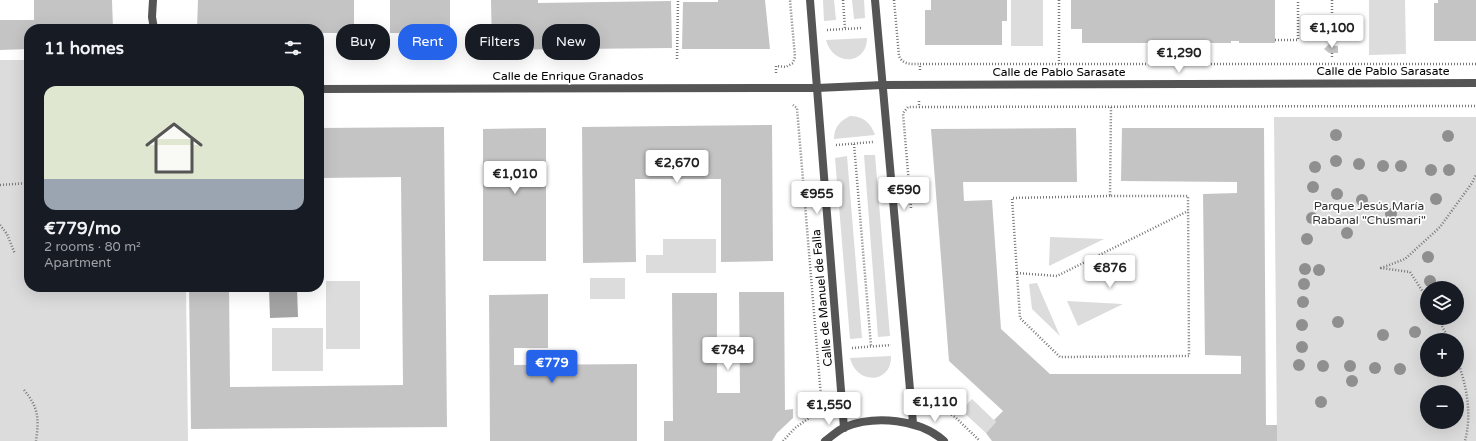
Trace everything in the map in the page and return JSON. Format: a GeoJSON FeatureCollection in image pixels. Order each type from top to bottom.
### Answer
{"type":"FeatureCollection","features":[{"type":"Feature","properties":{"kind":"street"},"geometry":{"type":"LineString","coordinates":[[153,0],[153,24]]}},
{"type":"Feature","properties":{"kind":"street","name":"Calle de Manuel de Falla"},"geometry":{"type":"LineString","coordinates":[[810,0],[844,428]]}},
{"type":"Feature","properties":{"kind":"street"},"geometry":{"type":"LineString","coordinates":[[875,0],[913,423]]}},
{"type":"Feature","properties":{"kind":"street","name":"Calle de Pablo Sarasate"},"geometry":{"type":"LineString","coordinates":[[817,88],[882,85],[1476,83]]}},
{"type":"Feature","properties":{"kind":"street","name":"Calle de Enrique Granados"},"geometry":{"type":"LineString","coordinates":[[324,89],[817,88]]}},
{"type":"Feature","properties":{"kind":"street"},"geometry":{"type":"LineString","coordinates":[[824,441],[844,428],[860,423],[888,420],[913,423],[940,437],[944,441]]}},
{"type":"Feature","properties":{"kind":"path"},"geometry":{"type":"LineString","coordinates":[[677,59],[678,0]]}},
{"type":"Feature","properties":{"kind":"path"},"geometry":{"type":"LineString","coordinates":[[776,88],[776,66],[786,66],[793,63],[795,57],[790,0]]}},
{"type":"Feature","properties":{"kind":"path"},"geometry":{"type":"LineString","coordinates":[[843,0],[846,29]]}},
{"type":"Feature","properties":{"kind":"path"},"geometry":{"type":"LineString","coordinates":[[894,0],[899,56],[901,61],[908,64],[1476,64]]}},
{"type":"Feature","properties":{"kind":"path"},"geometry":{"type":"LineString","coordinates":[[1058,0],[1059,64]]}},
{"type":"Feature","properties":{"kind":"path"},"geometry":{"type":"LineString","coordinates":[[1274,40],[1298,40],[1298,0]]}},
{"type":"Feature","properties":{"kind":"path"},"geometry":{"type":"LineString","coordinates":[[1332,0],[1332,46]]}},
{"type":"Feature","properties":{"kind":"path"},"geometry":{"type":"LineString","coordinates":[[793,33],[896,26]]}},
{"type":"Feature","properties":{"kind":"path"},"geometry":{"type":"LineString","coordinates":[[1332,53],[1332,58]]}},
{"type":"Feature","properties":{"kind":"path"},"geometry":{"type":"LineString","coordinates":[[919,107],[920,64]]}},
{"type":"Feature","properties":{"kind":"path"},"geometry":{"type":"LineString","coordinates":[[783,441],[795,428],[822,409],[797,108],[793,105],[788,105]]}},
{"type":"Feature","properties":{"kind":"path"},"geometry":{"type":"LineString","coordinates":[[912,210],[903,113],[908,107],[1476,106]]}},
{"type":"Feature","properties":{"kind":"path"},"geometry":{"type":"LineString","coordinates":[[1110,196],[1111,107]]}},
{"type":"Feature","properties":{"kind":"path"},"geometry":{"type":"LineString","coordinates":[[800,148],[906,140]]}},
{"type":"Feature","properties":{"kind":"path"},"geometry":{"type":"LineString","coordinates":[[854,144],[871,346]]}},
{"type":"Feature","properties":{"kind":"path"},"geometry":{"type":"LineString","coordinates":[[1420,287],[1410,272],[1381,268],[1405,259],[1440,227],[1472,183],[1476,175]]}},
{"type":"Feature","properties":{"kind":"path"},"geometry":{"type":"LineString","coordinates":[[0,185],[24,183]]}},
{"type":"Feature","properties":{"kind":"path"},"geometry":{"type":"LineString","coordinates":[[1110,196],[1188,196],[1189,356],[1060,357],[1020,318],[1012,198],[1110,196]]}},
{"type":"Feature","properties":{"kind":"path"},"geometry":{"type":"LineString","coordinates":[[1017,274],[1057,276],[1188,211]]}},
{"type":"Feature","properties":{"kind":"path"},"geometry":{"type":"LineString","coordinates":[[0,225],[15,254]]}},
{"type":"Feature","properties":{"kind":"path"},"geometry":{"type":"LineString","coordinates":[[1463,377],[1469,411],[1465,441]]}},
{"type":"Feature","properties":{"kind":"path"},"geometry":{"type":"LineString","coordinates":[[24,390],[34,401],[37,412],[38,427],[36,441]]}},
{"type":"Feature","properties":{"kind":"path"},"geometry":{"type":"LineString","coordinates":[[928,402],[955,417],[980,441]]}},
{"type":"Feature","properties":{"kind":"green space"},"geometry":{"type":"Polygon","coordinates":[[[823,0],[834,0],[836,20],[824,21],[823,0]]]}},
{"type":"Feature","properties":{"kind":"green space"},"geometry":{"type":"Polygon","coordinates":[[[852,0],[864,0],[865,18],[854,19],[852,0]]]}},
{"type":"Feature","properties":{"kind":"green space"},"geometry":{"type":"Polygon","coordinates":[[[1011,0],[1043,0],[1043,46],[1011,46],[1011,0]]]}},
{"type":"Feature","properties":{"kind":"green space"},"geometry":{"type":"Polygon","coordinates":[[[1369,0],[1405,0],[1406,54],[1369,55],[1369,0]]]}},
{"type":"Feature","properties":{"kind":"green space"},"geometry":{"type":"Polygon","coordinates":[[[867,38],[866,47],[862,54],[856,58],[849,59],[835,55],[830,49],[826,40],[867,38]]]}},
{"type":"Feature","properties":{"kind":"green space"},"geometry":{"type":"Polygon","coordinates":[[[0,60],[24,60],[24,292],[186,292],[188,441],[0,441],[0,60]]]}},
{"type":"Feature","properties":{"kind":"green space"},"geometry":{"type":"Polygon","coordinates":[[[850,116],[859,117],[866,121],[875,135],[834,139],[835,131],[838,125],[850,116]]]}},
{"type":"Feature","properties":{"kind":"green space","name":"Parque Jesús María Rabanal \"Chusmari\""},"geometry":{"type":"Polygon","coordinates":[[[1274,117],[1476,117],[1476,441],[1277,441],[1274,117]]]}},
{"type":"Feature","properties":{"kind":"green space"},"geometry":{"type":"Polygon","coordinates":[[[864,155],[875,155],[890,336],[878,337],[864,155]]]}},
{"type":"Feature","properties":{"kind":"green space"},"geometry":{"type":"Polygon","coordinates":[[[847,156],[862,338],[850,339],[835,158],[847,156]]]}},
{"type":"Feature","properties":{"kind":"green space"},"geometry":{"type":"Polygon","coordinates":[[[1050,237],[1104,239],[1049,266],[1050,237]]]}},
{"type":"Feature","properties":{"kind":"green space"},"geometry":{"type":"Polygon","coordinates":[[[663,239],[716,239],[716,273],[646,273],[646,255],[663,255],[663,239]]]}},
{"type":"Feature","properties":{"kind":"green space"},"geometry":{"type":"Polygon","coordinates":[[[590,278],[625,278],[625,299],[590,299],[590,278]]]}},
{"type":"Feature","properties":{"kind":"green space"},"geometry":{"type":"Polygon","coordinates":[[[326,281],[360,281],[360,349],[326,349],[326,281]]]}},
{"type":"Feature","properties":{"kind":"green space"},"geometry":{"type":"Polygon","coordinates":[[[1037,283],[1060,336],[1032,309],[1029,284],[1037,283]]]}},
{"type":"Feature","properties":{"kind":"green space"},"geometry":{"type":"Polygon","coordinates":[[[1067,301],[1123,304],[1078,326],[1067,301]]]}},
{"type":"Feature","properties":{"kind":"green space"},"geometry":{"type":"Polygon","coordinates":[[[272,328],[323,328],[323,371],[272,371],[272,328]]]}},
{"type":"Feature","properties":{"kind":"green space"},"geometry":{"type":"Polygon","coordinates":[[[891,356],[890,365],[886,372],[873,378],[866,377],[859,373],[854,367],[850,358],[891,356]]]}},
{"type":"Feature","properties":{"kind":"green space"},"geometry":{"type":"Polygon","coordinates":[[[972,399],[996,422],[986,433],[961,410],[972,399]]]}},
{"type":"Feature","properties":{"kind":"shaded area"},"geometry":{"type":"Polygon","coordinates":[[[269,292],[297,292],[298,317],[270,318],[269,292]]]}},
{"type":"Feature","properties":{"kind":"building"},"geometry":{"type":"Polygon","coordinates":[[[34,0],[112,0],[113,24],[24,24],[24,49],[0,50],[0,20],[34,20],[34,0]]]}},
{"type":"Feature","properties":{"kind":"building"},"geometry":{"type":"Polygon","coordinates":[[[198,0],[354,0],[354,24],[336,24],[336,33],[324,33],[324,24],[197,24],[198,0]]]}},
{"type":"Feature","properties":{"kind":"building"},"geometry":{"type":"Polygon","coordinates":[[[390,0],[450,0],[450,24],[398,24],[398,33],[390,33],[390,0]]]}},
{"type":"Feature","properties":{"kind":"building"},"geometry":{"type":"Polygon","coordinates":[[[491,0],[538,0],[538,3],[671,1],[672,48],[600,49],[600,24],[542,24],[542,49],[534,50],[534,24],[491,24],[491,0]]]}},
{"type":"Feature","properties":{"kind":"building"},"geometry":{"type":"Polygon","coordinates":[[[718,0],[765,0],[770,49],[682,49],[683,2],[718,2],[718,0]]]}},
{"type":"Feature","properties":{"kind":"building"},"geometry":{"type":"Polygon","coordinates":[[[931,0],[1007,0],[1007,21],[1002,21],[1002,45],[925,45],[925,10],[931,10],[931,0]]]}},
{"type":"Feature","properties":{"kind":"building"},"geometry":{"type":"Polygon","coordinates":[[[1071,0],[1275,0],[1275,43],[1239,43],[1239,41],[1231,41],[1231,43],[1170,43],[1170,41],[1162,41],[1162,43],[1082,43],[1082,29],[1071,29],[1071,0]]]}},
{"type":"Feature","properties":{"kind":"building"},"geometry":{"type":"Polygon","coordinates":[[[1438,0],[1476,0],[1476,41],[1434,41],[1434,3],[1438,3],[1438,0]]]}},
{"type":"Feature","properties":{"kind":"building"},"geometry":{"type":"Polygon","coordinates":[[[1329,44],[1332,46],[1338,46],[1338,53],[1329,53],[1324,49],[1329,44]]]}},
{"type":"Feature","properties":{"kind":"building"},"geometry":{"type":"Polygon","coordinates":[[[772,125],[773,261],[721,262],[721,179],[635,179],[636,262],[583,263],[582,127],[772,125]]]}},
{"type":"Feature","properties":{"kind":"building"},"geometry":{"type":"Polygon","coordinates":[[[444,127],[447,427],[191,429],[189,292],[229,292],[230,387],[403,385],[401,177],[324,178],[324,128],[444,127]]]}},
{"type":"Feature","properties":{"kind":"building"},"geometry":{"type":"Polygon","coordinates":[[[546,128],[546,261],[483,261],[483,129],[546,128]]]}},
{"type":"Feature","properties":{"kind":"building"},"geometry":{"type":"Polygon","coordinates":[[[1076,128],[1077,182],[963,182],[964,201],[992,200],[1001,329],[1050,374],[1241,374],[1241,356],[1205,355],[1203,194],[1237,193],[1237,182],[1121,181],[1122,128],[1264,128],[1266,425],[1277,425],[1277,441],[992,441],[986,433],[996,422],[994,420],[1003,411],[949,361],[931,129],[1076,128]]]}},
{"type":"Feature","properties":{"kind":"building"},"geometry":{"type":"Polygon","coordinates":[[[739,292],[784,292],[785,410],[793,409],[793,418],[777,433],[772,441],[664,441],[664,421],[673,421],[672,293],[717,293],[717,393],[740,393],[739,292]]]}},
{"type":"Feature","properties":{"kind":"building"},"geometry":{"type":"Polygon","coordinates":[[[548,294],[548,348],[514,348],[514,365],[637,364],[637,441],[490,441],[489,295],[548,294]]]}}]}
